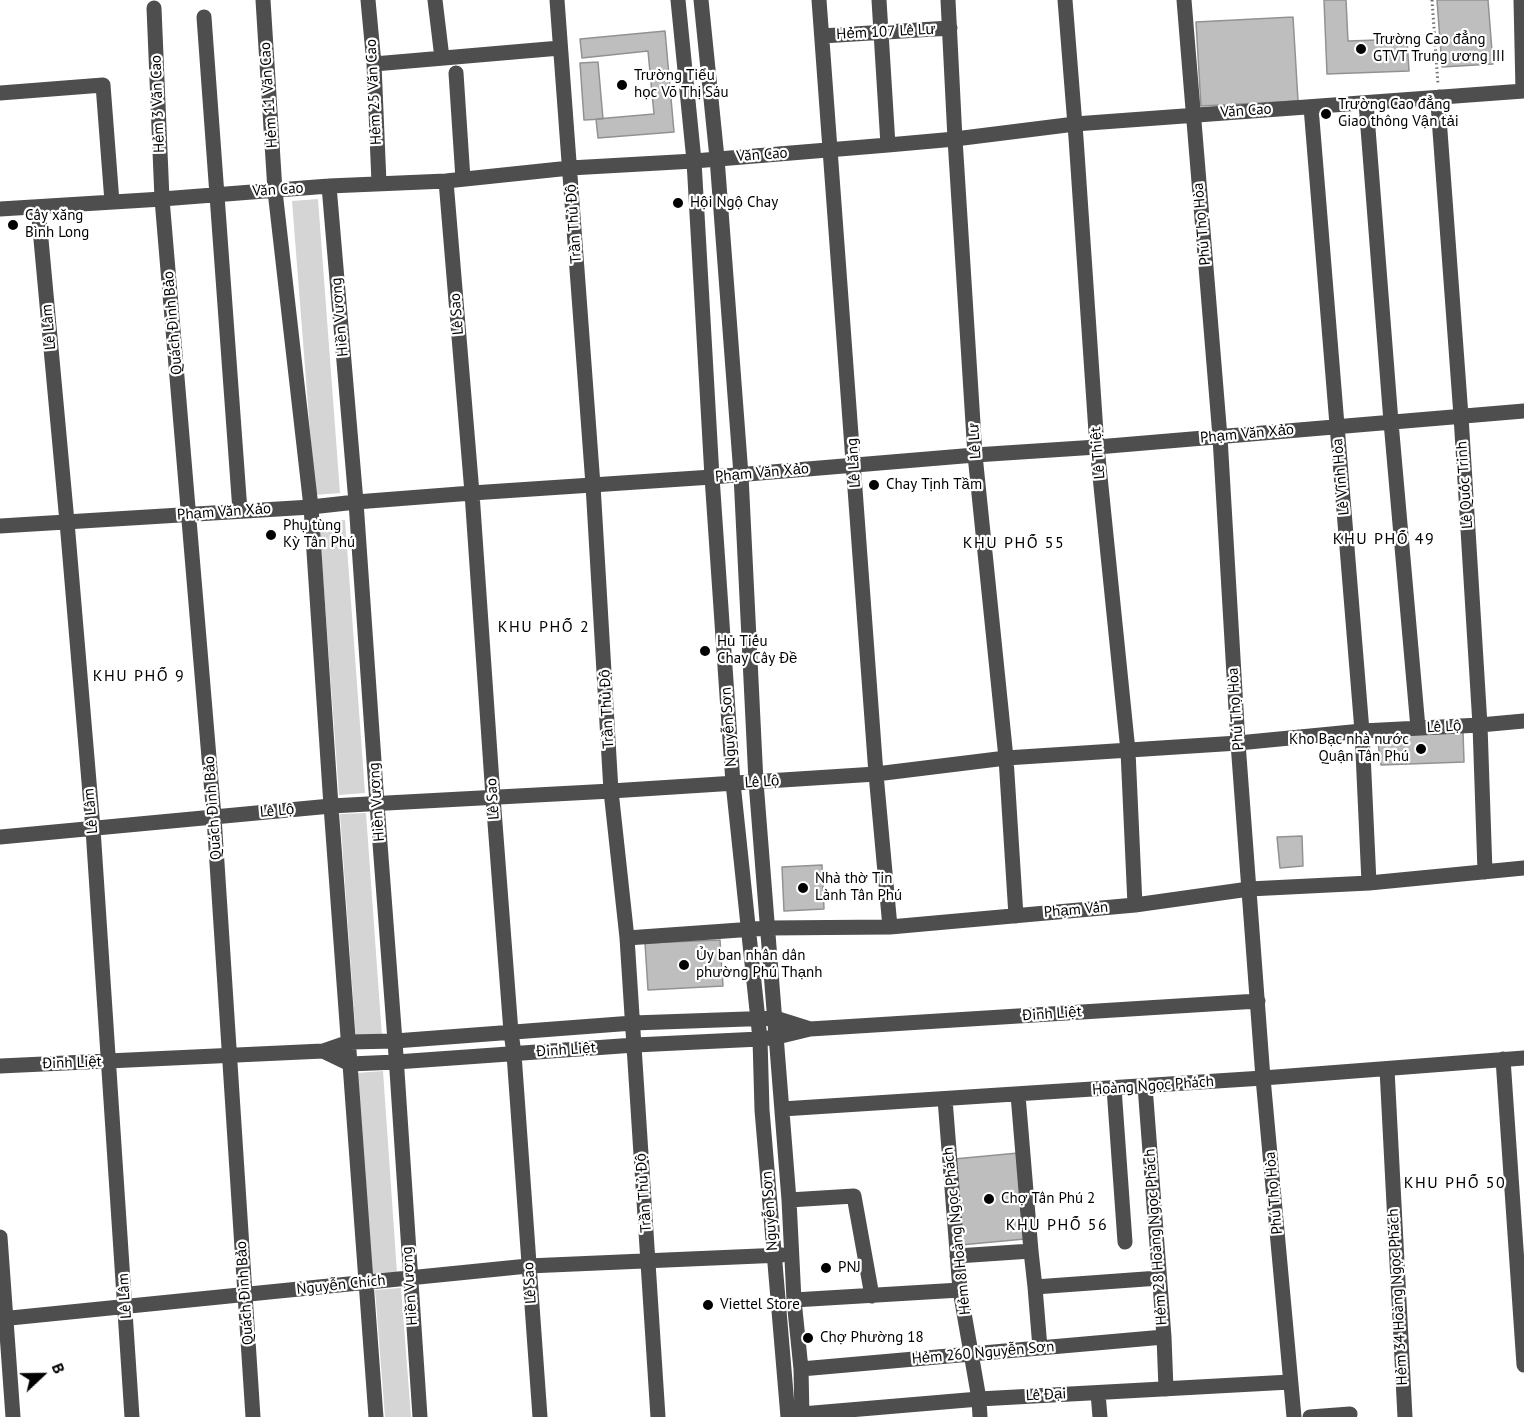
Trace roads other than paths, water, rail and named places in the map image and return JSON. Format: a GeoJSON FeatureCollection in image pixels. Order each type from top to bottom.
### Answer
{"type":"FeatureCollection","features":[{"type":"Feature","properties":{"kind":"street","name":"Hẻm 11 Văn Cao"},"geometry":{"type":"LineString","coordinates":[[263,0],[275,191]]}},
{"type":"Feature","properties":{"kind":"street","name":"Hẻm 25 Văn Cao"},"geometry":{"type":"LineString","coordinates":[[368,0],[374,64],[379,183]]}},
{"type":"Feature","properties":{"kind":"street"},"geometry":{"type":"LineString","coordinates":[[435,0],[442,57]]}},
{"type":"Feature","properties":{"kind":"street","name":"Trần Thủ Độ"},"geometry":{"type":"LineString","coordinates":[[557,0],[593,485],[611,791],[627,938],[658,1417]]}},
{"type":"Feature","properties":{"kind":"street","name":"Nguyễn Sơn"},"geometry":{"type":"LineString","coordinates":[[678,0],[694,161],[712,477],[733,783],[760,1039],[762,1110],[774,1256],[798,1416]]}},
{"type":"Feature","properties":{"kind":"street","name":"Nguyễn Sơn"},"geometry":{"type":"LineString","coordinates":[[701,0],[717,158],[741,475],[756,782],[801,1369],[798,1416]]}},
{"type":"Feature","properties":{"kind":"street","name":"Lê Lăng"},"geometry":{"type":"LineString","coordinates":[[819,0],[876,774],[890,927]]}},
{"type":"Feature","properties":{"kind":"street"},"geometry":{"type":"LineString","coordinates":[[879,0],[888,145]]}},
{"type":"Feature","properties":{"kind":"street","name":"Lê Lư"},"geometry":{"type":"LineString","coordinates":[[948,0],[975,455],[1006,758],[1017,916]]}},
{"type":"Feature","properties":{"kind":"street","name":"Lê Thiệt"},"geometry":{"type":"LineString","coordinates":[[1065,0],[1097,447],[1128,751],[1135,905]]}},
{"type":"Feature","properties":{"kind":"street","name":"Phú Thọ Hòa"},"geometry":{"type":"LineString","coordinates":[[1184,0],[1220,436],[1238,743],[1263,1078],[1294,1417]]}},
{"type":"Feature","properties":{"kind":"street"},"geometry":{"type":"LineString","coordinates":[[1521,0],[1523,91]]}},
{"type":"Feature","properties":{"kind":"street","name":"Hẻm 3 Văn Cao"},"geometry":{"type":"LineString","coordinates":[[154,8],[162,199]]}},
{"type":"Feature","properties":{"kind":"street"},"geometry":{"type":"LineString","coordinates":[[204,17],[240,511]]}},
{"type":"Feature","properties":{"kind":"street","name":"Hẻm 107 Lê Lư"},"geometry":{"type":"LineString","coordinates":[[822,36],[950,28]]}},
{"type":"Feature","properties":{"kind":"street"},"geometry":{"type":"LineString","coordinates":[[374,64],[560,48]]}},
{"type":"Feature","properties":{"kind":"street"},"geometry":{"type":"LineString","coordinates":[[456,73],[464,179]]}},
{"type":"Feature","properties":{"kind":"street"},"geometry":{"type":"LineString","coordinates":[[0,93],[103,85],[112,202]]}},
{"type":"Feature","properties":{"kind":"street","name":"Văn Cao"},"geometry":{"type":"LineString","coordinates":[[0,209],[329,186],[446,181],[570,168],[830,151],[1075,124],[1523,91]]}},
{"type":"Feature","properties":{"kind":"street","name":"Lê Quốc Trinh"},"geometry":{"type":"LineString","coordinates":[[1439,98],[1480,725],[1485,872]]}},
{"type":"Feature","properties":{"kind":"street"},"geometry":{"type":"LineString","coordinates":[[1366,103],[1418,728]]}},
{"type":"Feature","properties":{"kind":"street","name":"Lê Vĩnh Hòa"},"geometry":{"type":"LineString","coordinates":[[1311,107],[1362,731],[1369,883]]}},
{"type":"Feature","properties":{"kind":"street","name":"Lê Sao"},"geometry":{"type":"LineString","coordinates":[[446,181],[472,493],[540,1417]]}},
{"type":"Feature","properties":{"kind":"street","name":"Hiền Vương"},"geometry":{"type":"LineString","coordinates":[[329,186],[356,502],[420,1417]]}},
{"type":"Feature","properties":{"kind":"street"},"geometry":{"type":"LineString","coordinates":[[275,191],[311,507],[376,1417]]}},
{"type":"Feature","properties":{"kind":"street","name":"Quách Đình Bảo"},"geometry":{"type":"LineString","coordinates":[[162,199],[214,817],[253,1417]]}},
{"type":"Feature","properties":{"kind":"street","name":"Lê Lâm"},"geometry":{"type":"LineString","coordinates":[[38,207],[93,828],[132,1417]]}},
{"type":"Feature","properties":{"kind":"street","name":"Phạm Văn Xảo"},"geometry":{"type":"LineString","coordinates":[[0,525],[311,507],[472,493],[741,475],[1524,411]]}},
{"type":"Feature","properties":{"kind":"street","name":"Lê Lộ"},"geometry":{"type":"LineString","coordinates":[[0,837],[331,806],[876,774],[1006,758],[1524,721]]}},
{"type":"Feature","properties":{"kind":"street","name":"Phạm Vấn"},"geometry":{"type":"LineString","coordinates":[[627,938],[768,928],[890,927],[1135,905],[1249,889],[1369,883],[1524,868]]}},
{"type":"Feature","properties":{"kind":"street","name":"Đinh Liệt"},"geometry":{"type":"LineString","coordinates":[[323,1051],[350,1064],[396,1062],[634,1045],[760,1039],[810,1029],[1258,1001]]}},
{"type":"Feature","properties":{"kind":"street","name":"Đinh Liệt"},"geometry":{"type":"LineString","coordinates":[[0,1066],[323,1051],[349,1042],[395,1041],[633,1023],[775,1018],[810,1029]]}},
{"type":"Feature","properties":{"kind":"street","name":"Hoàng Ngọc Phách"},"geometry":{"type":"LineString","coordinates":[[782,1109],[1018,1095],[1524,1058]]}},
{"type":"Feature","properties":{"kind":"street"},"geometry":{"type":"LineString","coordinates":[[1503,1059],[1524,1365]]}},
{"type":"Feature","properties":{"kind":"street","name":"Hẻm 34 Hoàng Ngọc Phách"},"geometry":{"type":"LineString","coordinates":[[1387,1069],[1405,1417]]}},
{"type":"Feature","properties":{"kind":"street","name":"Hẻm 28 Hoàng Ngọc Phách"},"geometry":{"type":"LineString","coordinates":[[1145,1086],[1166,1389]]}},
{"type":"Feature","properties":{"kind":"street"},"geometry":{"type":"LineString","coordinates":[[1114,1088],[1125,1242]]}},
{"type":"Feature","properties":{"kind":"street"},"geometry":{"type":"LineString","coordinates":[[1018,1095],[1040,1348]]}},
{"type":"Feature","properties":{"kind":"street","name":"Hẻm 8 Hoàng Ngọc Phách"},"geometry":{"type":"LineString","coordinates":[[945,1099],[960,1290],[972,1353],[980,1417]]}},
{"type":"Feature","properties":{"kind":"street"},"geometry":{"type":"LineString","coordinates":[[789,1200],[854,1196],[872,1296]]}},
{"type":"Feature","properties":{"kind":"street"},"geometry":{"type":"LineString","coordinates":[[0,1237],[3,1319],[13,1417]]}},
{"type":"Feature","properties":{"kind":"street"},"geometry":{"type":"LineString","coordinates":[[957,1256],[1031,1251]]}},
{"type":"Feature","properties":{"kind":"street","name":"Nguyễn Chích"},"geometry":{"type":"LineString","coordinates":[[3,1319],[528,1266],[791,1254]]}},
{"type":"Feature","properties":{"kind":"street"},"geometry":{"type":"LineString","coordinates":[[1035,1287],[1159,1278]]}},
{"type":"Feature","properties":{"kind":"street"},"geometry":{"type":"LineString","coordinates":[[794,1300],[960,1290]]}},
{"type":"Feature","properties":{"kind":"street","name":"Hẻm 260 Nguyễn Sơn"},"geometry":{"type":"LineString","coordinates":[[801,1369],[1164,1337]]}},
{"type":"Feature","properties":{"kind":"street","name":"Lê Đại"},"geometry":{"type":"LineString","coordinates":[[798,1416],[979,1399],[1290,1382]]}},
{"type":"Feature","properties":{"kind":"street"},"geometry":{"type":"LineString","coordinates":[[1098,1393],[1100,1417]]}},
{"type":"Feature","properties":{"kind":"street"},"geometry":{"type":"LineString","coordinates":[[1310,1417],[1350,1414]]}},
{"type":"Feature","properties":{"kind":"place","name":"Trường Cao đẳng GTVT Trung ương III"},"geometry":{"type":"Point","coordinates":[1361,49]}},
{"type":"Feature","properties":{"kind":"place","name":"Trường Tiểu học Võ Thị Sáu"},"geometry":{"type":"Point","coordinates":[622,85]}},
{"type":"Feature","properties":{"kind":"place","name":"Trường Cao đẳng Giao thông Vận tải"},"geometry":{"type":"Point","coordinates":[1326,114]}},
{"type":"Feature","properties":{"kind":"place","name":"Hội Ngộ Chay"},"geometry":{"type":"Point","coordinates":[678,203]}},
{"type":"Feature","properties":{"kind":"place","name":"Cây xăng Bình Long"},"geometry":{"type":"Point","coordinates":[13,225]}},
{"type":"Feature","properties":{"kind":"place","name":"Chay Tịnh Tầm"},"geometry":{"type":"Point","coordinates":[874,485]}},
{"type":"Feature","properties":{"kind":"place","name":"Phụ tùng Kỳ Tân Phú"},"geometry":{"type":"Point","coordinates":[271,535]}},
{"type":"Feature","properties":{"kind":"place","name":"Hủ Tiếu Chay Cây Đề"},"geometry":{"type":"Point","coordinates":[705,651]}},
{"type":"Feature","properties":{"kind":"place","name":"Kho Bạc nhà nước Quận Tân Phú"},"geometry":{"type":"Point","coordinates":[1421,749]}},
{"type":"Feature","properties":{"kind":"place","name":"Nhà thờ Tin Lành Tân Phú"},"geometry":{"type":"Point","coordinates":[803,888]}},
{"type":"Feature","properties":{"kind":"place","name":"Ủy ban nhân dân phường Phú Thạnh"},"geometry":{"type":"Point","coordinates":[684,965]}},
{"type":"Feature","properties":{"kind":"place","name":"Chợ Tân Phú 2"},"geometry":{"type":"Point","coordinates":[989,1199]}},
{"type":"Feature","properties":{"kind":"place","name":"PNJ"},"geometry":{"type":"Point","coordinates":[826,1268]}},
{"type":"Feature","properties":{"kind":"place","name":"Viettel Store"},"geometry":{"type":"Point","coordinates":[708,1305]}},
{"type":"Feature","properties":{"kind":"place","name":"Chợ Phường 18"},"geometry":{"type":"Point","coordinates":[808,1338]}},
{"type":"Feature","properties":{"kind":"district","name":"KHU PHỐ 49"},"geometry":{"type":"Point","coordinates":[1384,539]}},
{"type":"Feature","properties":{"kind":"district","name":"KHU PHỐ 55"},"geometry":{"type":"Point","coordinates":[1014,543]}},
{"type":"Feature","properties":{"kind":"district","name":"KHU PHỐ 2"},"geometry":{"type":"Point","coordinates":[544,627]}},
{"type":"Feature","properties":{"kind":"district","name":"KHU PHỐ 9"},"geometry":{"type":"Point","coordinates":[139,676]}},
{"type":"Feature","properties":{"kind":"district","name":"KHU PHỐ 50"},"geometry":{"type":"Point","coordinates":[1455,1183]}},
{"type":"Feature","properties":{"kind":"district","name":"KHU PHỐ 56"},"geometry":{"type":"Point","coordinates":[1057,1225]}}]}
